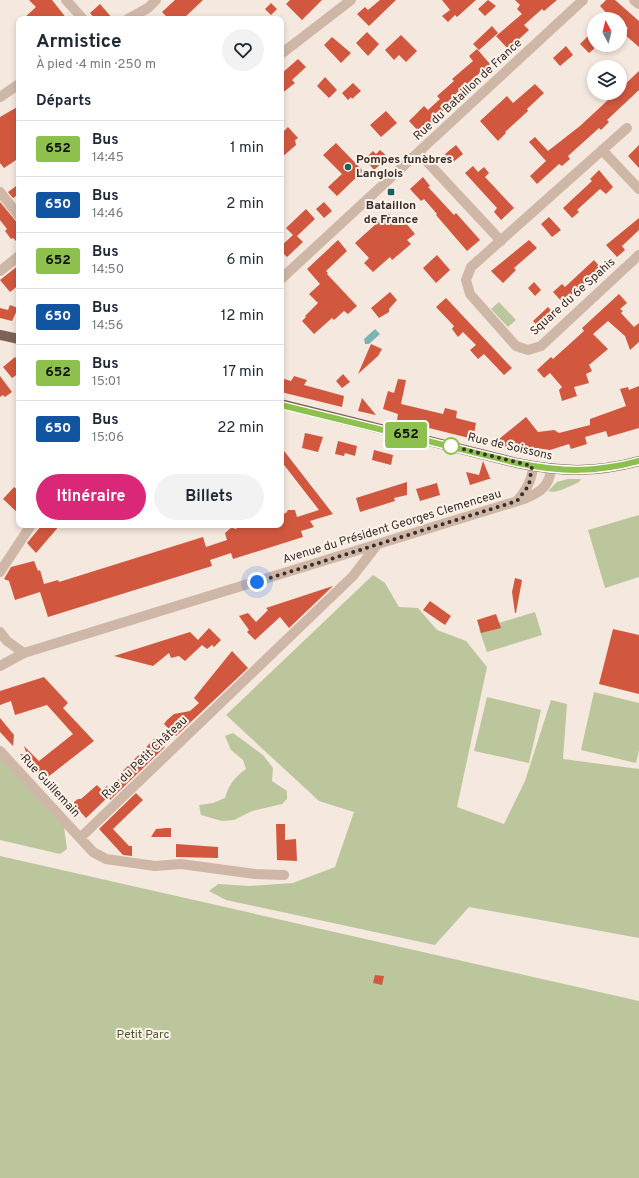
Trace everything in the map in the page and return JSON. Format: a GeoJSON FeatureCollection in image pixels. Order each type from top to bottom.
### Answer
{"type":"FeatureCollection","features":[{"type":"Feature","properties":{"kind":"main road"},"geometry":{"type":"LineString","coordinates":[[0,335],[16,339]]}},
{"type":"Feature","properties":{"kind":"main road","name":"Rue de Soissons"},"geometry":{"type":"LineString","coordinates":[[284,405],[551,470],[584,470],[618,466],[639,461]]}},
{"type":"Feature","properties":{"kind":"street"},"geometry":{"type":"LineString","coordinates":[[66,0],[80,16]]}},
{"type":"Feature","properties":{"kind":"street"},"geometry":{"type":"LineString","coordinates":[[133,16],[148,8],[156,0]]}},
{"type":"Feature","properties":{"kind":"street"},"geometry":{"type":"LineString","coordinates":[[284,52],[352,0]]}},
{"type":"Feature","properties":{"kind":"street"},"geometry":{"type":"LineString","coordinates":[[634,0],[639,4]]}},
{"type":"Feature","properties":{"kind":"street","name":"Rue du Bataillon de France"},"geometry":{"type":"LineString","coordinates":[[284,276],[582,1]]}},
{"type":"Feature","properties":{"kind":"street"},"geometry":{"type":"LineString","coordinates":[[0,97],[16,89]]}},
{"type":"Feature","properties":{"kind":"street","name":"Square du 6e Spahis"},"geometry":{"type":"LineString","coordinates":[[627,128],[471,268],[466,280],[470,294],[516,346],[528,350],[541,346],[639,255]]}},
{"type":"Feature","properties":{"kind":"street"},"geometry":{"type":"LineString","coordinates":[[602,150],[639,189]]}},
{"type":"Feature","properties":{"kind":"street"},"geometry":{"type":"LineString","coordinates":[[419,153],[501,240]]}},
{"type":"Feature","properties":{"kind":"street"},"geometry":{"type":"LineString","coordinates":[[0,192],[16,212]]}},
{"type":"Feature","properties":{"kind":"street"},"geometry":{"type":"LineString","coordinates":[[0,271],[16,258]]}},
{"type":"Feature","properties":{"kind":"street","name":"Avenue du Président Georges Clemenceau"},"geometry":{"type":"LineString","coordinates":[[517,501],[529,485],[532,466]]}},
{"type":"Feature","properties":{"kind":"street","name":"Avenue du Président Georges Clemenceau"},"geometry":{"type":"LineString","coordinates":[[0,666],[24,654],[517,501],[536,494],[544,489],[550,478],[551,470]]}},
{"type":"Feature","properties":{"kind":"street"},"geometry":{"type":"LineString","coordinates":[[0,572],[29,528]]}},
{"type":"Feature","properties":{"kind":"street","name":"Rue du Petit Château"},"geometry":{"type":"LineString","coordinates":[[80,838],[354,576],[378,545]]}},
{"type":"Feature","properties":{"kind":"street"},"geometry":{"type":"LineString","coordinates":[[0,632],[8,641],[24,654]]}},
{"type":"Feature","properties":{"kind":"street","name":"Rue Guillemain"},"geometry":{"type":"LineString","coordinates":[[0,751],[80,838]]}},
{"type":"Feature","properties":{"kind":"street"},"geometry":{"type":"LineString","coordinates":[[80,838],[93,852],[106,859],[155,866],[181,864],[255,874],[284,875]]}},
{"type":"Feature","properties":{"kind":"green space"},"geometry":{"type":"Polygon","coordinates":[[[499,302],[516,320],[508,327],[491,309],[499,302]]]}},
{"type":"Feature","properties":{"kind":"green space"},"geometry":{"type":"Polygon","coordinates":[[[568,479],[581,479],[579,482],[564,489],[552,492],[548,491],[557,482],[568,479]]]}},
{"type":"Feature","properties":{"kind":"green space"},"geometry":{"type":"Polygon","coordinates":[[[639,515],[639,577],[605,588],[588,530],[639,515]]]}},
{"type":"Feature","properties":{"kind":"green space"},"geometry":{"type":"Polygon","coordinates":[[[373,575],[385,583],[399,607],[418,608],[437,630],[466,641],[487,667],[457,807],[504,824],[525,781],[551,700],[567,704],[563,759],[639,769],[639,938],[469,907],[435,945],[226,900],[209,891],[218,884],[249,886],[293,883],[335,867],[354,812],[319,801],[226,715],[373,575]]]}},
{"type":"Feature","properties":{"kind":"green space"},"geometry":{"type":"Polygon","coordinates":[[[535,612],[542,635],[487,652],[479,629],[535,612]]]}},
{"type":"Feature","properties":{"kind":"green space"},"geometry":{"type":"Polygon","coordinates":[[[594,692],[639,703],[639,750],[636,763],[581,750],[594,692]]]}},
{"type":"Feature","properties":{"kind":"green space"},"geometry":{"type":"Polygon","coordinates":[[[487,697],[541,710],[529,763],[474,751],[487,697]]]}},
{"type":"Feature","properties":{"kind":"green space"},"geometry":{"type":"Polygon","coordinates":[[[233,733],[263,755],[273,768],[272,781],[287,791],[287,799],[282,804],[252,811],[234,820],[222,821],[201,815],[199,805],[213,803],[225,798],[233,781],[246,769],[243,760],[231,750],[225,736],[233,733]]]}},
{"type":"Feature","properties":{"kind":"green space"},"geometry":{"type":"Polygon","coordinates":[[[0,755],[64,827],[67,849],[60,854],[0,840],[0,755]]]}},
{"type":"Feature","properties":{"kind":"green space","name":"Petit Parc"},"geometry":{"type":"Polygon","coordinates":[[[0,856],[639,1001],[639,1178],[0,1178],[0,856]]]}},
{"type":"Feature","properties":{"kind":"water"},"geometry":{"type":"Polygon","coordinates":[[[375,329],[380,334],[369,344],[365,344],[364,339],[375,329]]]}},
{"type":"Feature","properties":{"kind":"building"},"geometry":{"type":"Polygon","coordinates":[[[29,0],[52,0],[65,16],[26,16],[36,7],[29,0]]]}},
{"type":"Feature","properties":{"kind":"building"},"geometry":{"type":"Polygon","coordinates":[[[175,0],[203,0],[186,16],[166,16],[162,12],[175,0]]]}},
{"type":"Feature","properties":{"kind":"building"},"geometry":{"type":"Polygon","coordinates":[[[290,0],[322,0],[302,20],[286,4],[290,0]]]}},
{"type":"Feature","properties":{"kind":"building"},"geometry":{"type":"Polygon","coordinates":[[[380,0],[396,0],[369,26],[357,14],[365,7],[368,10],[380,0]]]}},
{"type":"Feature","properties":{"kind":"building"},"geometry":{"type":"Polygon","coordinates":[[[442,0],[476,0],[457,17],[455,15],[448,22],[442,16],[450,10],[442,0]]]}},
{"type":"Feature","properties":{"kind":"building"},"geometry":{"type":"Polygon","coordinates":[[[488,0],[496,6],[485,16],[478,9],[488,0]]]}},
{"type":"Feature","properties":{"kind":"building"},"geometry":{"type":"Polygon","coordinates":[[[515,0],[557,0],[544,11],[542,9],[524,25],[529,30],[508,49],[496,36],[522,14],[517,9],[520,5],[515,0]]]}},
{"type":"Feature","properties":{"kind":"building"},"geometry":{"type":"Polygon","coordinates":[[[606,0],[615,0],[639,21],[639,47],[627,37],[627,12],[606,12],[600,6],[606,0]]]}},
{"type":"Feature","properties":{"kind":"building"},"geometry":{"type":"Polygon","coordinates":[[[271,3],[277,9],[271,15],[265,9],[271,3]]]}},
{"type":"Feature","properties":{"kind":"building"},"geometry":{"type":"Polygon","coordinates":[[[100,4],[110,16],[92,16],[90,13],[100,4]]]}},
{"type":"Feature","properties":{"kind":"building"},"geometry":{"type":"Polygon","coordinates":[[[492,26],[498,33],[479,50],[473,44],[492,26]]]}},
{"type":"Feature","properties":{"kind":"building"},"geometry":{"type":"Polygon","coordinates":[[[367,32],[379,44],[368,56],[356,43],[367,32]]]}},
{"type":"Feature","properties":{"kind":"building"},"geometry":{"type":"Polygon","coordinates":[[[401,35],[417,51],[406,62],[399,55],[394,60],[385,50],[401,35]]]}},
{"type":"Feature","properties":{"kind":"building"},"geometry":{"type":"Polygon","coordinates":[[[332,37],[351,53],[341,63],[324,45],[332,37]]]}},
{"type":"Feature","properties":{"kind":"building"},"geometry":{"type":"Polygon","coordinates":[[[587,37],[587,51],[580,44],[587,37]]]}},
{"type":"Feature","properties":{"kind":"building"},"geometry":{"type":"Polygon","coordinates":[[[566,46],[573,55],[560,66],[553,58],[566,46]]]}},
{"type":"Feature","properties":{"kind":"building"},"geometry":{"type":"Polygon","coordinates":[[[477,49],[490,64],[452,97],[455,100],[432,122],[434,123],[422,135],[409,121],[424,106],[428,110],[440,99],[437,96],[454,81],[452,79],[473,61],[469,56],[477,49]]]}},
{"type":"Feature","properties":{"kind":"building"},"geometry":{"type":"Polygon","coordinates":[[[298,59],[306,67],[292,80],[295,83],[284,92],[284,71],[298,59]]]}},
{"type":"Feature","properties":{"kind":"building"},"geometry":{"type":"Polygon","coordinates":[[[639,71],[639,90],[607,120],[609,122],[601,130],[599,128],[568,156],[570,159],[562,166],[559,164],[537,184],[530,176],[546,161],[529,142],[535,137],[548,151],[580,126],[608,100],[627,100],[627,82],[639,71]]]}},
{"type":"Feature","properties":{"kind":"building"},"geometry":{"type":"Polygon","coordinates":[[[325,77],[337,90],[329,98],[317,86],[325,77]]]}},
{"type":"Feature","properties":{"kind":"building"},"geometry":{"type":"Polygon","coordinates":[[[353,83],[361,91],[352,99],[351,97],[348,100],[342,93],[353,83]]]}},
{"type":"Feature","properties":{"kind":"building"},"geometry":{"type":"Polygon","coordinates":[[[535,84],[544,93],[527,109],[528,111],[505,132],[506,133],[498,141],[480,121],[507,96],[513,103],[535,84]]]}},
{"type":"Feature","properties":{"kind":"building"},"geometry":{"type":"Polygon","coordinates":[[[16,108],[16,160],[4,168],[0,163],[0,117],[16,108]]]}},
{"type":"Feature","properties":{"kind":"building"},"geometry":{"type":"Polygon","coordinates":[[[386,111],[397,123],[381,137],[370,125],[386,111]]]}},
{"type":"Feature","properties":{"kind":"building"},"geometry":{"type":"Polygon","coordinates":[[[288,127],[298,138],[295,140],[296,145],[284,155],[284,131],[288,127]]]}},
{"type":"Feature","properties":{"kind":"building"},"geometry":{"type":"Polygon","coordinates":[[[336,143],[363,171],[337,196],[328,187],[342,174],[323,155],[336,143]]]}},
{"type":"Feature","properties":{"kind":"building"},"geometry":{"type":"Polygon","coordinates":[[[456,145],[463,154],[452,163],[445,154],[456,145]]]}},
{"type":"Feature","properties":{"kind":"building"},"geometry":{"type":"Polygon","coordinates":[[[639,145],[639,168],[628,156],[639,145]]]}},
{"type":"Feature","properties":{"kind":"building"},"geometry":{"type":"Polygon","coordinates":[[[380,150],[388,157],[374,170],[365,159],[373,151],[376,154],[380,150]]]}},
{"type":"Feature","properties":{"kind":"building"},"geometry":{"type":"Polygon","coordinates":[[[473,166],[478,172],[484,167],[489,173],[485,177],[514,208],[501,220],[494,212],[497,208],[465,173],[473,166]]]}},
{"type":"Feature","properties":{"kind":"building"},"geometry":{"type":"Polygon","coordinates":[[[599,170],[613,187],[606,194],[600,189],[577,210],[579,212],[572,218],[563,208],[592,181],[590,179],[599,170]]]}},
{"type":"Feature","properties":{"kind":"building"},"geometry":{"type":"Polygon","coordinates":[[[423,177],[430,186],[428,187],[454,215],[456,213],[480,240],[467,251],[424,199],[421,201],[410,189],[423,177]]]}},
{"type":"Feature","properties":{"kind":"building"},"geometry":{"type":"Polygon","coordinates":[[[16,186],[16,196],[13,198],[8,192],[16,186]]]}},
{"type":"Feature","properties":{"kind":"building"},"geometry":{"type":"Polygon","coordinates":[[[0,202],[16,221],[16,241],[13,238],[11,239],[5,231],[7,229],[0,220],[0,202]]]}},
{"type":"Feature","properties":{"kind":"building"},"geometry":{"type":"Polygon","coordinates":[[[324,202],[332,211],[324,218],[316,209],[324,202]]]}},
{"type":"Feature","properties":{"kind":"building"},"geometry":{"type":"Polygon","coordinates":[[[306,209],[315,219],[297,236],[303,242],[287,257],[284,254],[284,243],[293,235],[286,228],[306,209]]]}},
{"type":"Feature","properties":{"kind":"building"},"geometry":{"type":"Polygon","coordinates":[[[388,213],[394,219],[399,215],[415,234],[407,240],[411,244],[392,260],[390,257],[373,272],[364,263],[369,258],[355,243],[388,213]]]}},
{"type":"Feature","properties":{"kind":"building"},"geometry":{"type":"Polygon","coordinates":[[[549,217],[561,230],[552,237],[541,224],[549,217]]]}},
{"type":"Feature","properties":{"kind":"building"},"geometry":{"type":"Polygon","coordinates":[[[639,218],[639,230],[622,246],[625,250],[617,257],[606,245],[639,218]]]}},
{"type":"Feature","properties":{"kind":"building"},"geometry":{"type":"Polygon","coordinates":[[[338,240],[347,251],[326,271],[328,273],[327,274],[357,306],[348,314],[344,311],[334,320],[332,318],[314,334],[302,321],[318,303],[309,294],[320,284],[307,269],[338,240]]]}},
{"type":"Feature","properties":{"kind":"building"},"geometry":{"type":"Polygon","coordinates":[[[529,240],[537,248],[514,268],[516,270],[503,283],[491,271],[529,240]]]}},
{"type":"Feature","properties":{"kind":"building"},"geometry":{"type":"Polygon","coordinates":[[[437,255],[450,270],[436,283],[423,268],[437,255]]]}},
{"type":"Feature","properties":{"kind":"building"},"geometry":{"type":"Polygon","coordinates":[[[594,260],[601,268],[563,303],[553,292],[562,284],[565,287],[594,260]]]}},
{"type":"Feature","properties":{"kind":"building"},"geometry":{"type":"Polygon","coordinates":[[[16,267],[16,287],[10,292],[0,280],[16,267]]]}},
{"type":"Feature","properties":{"kind":"building"},"geometry":{"type":"Polygon","coordinates":[[[534,282],[541,290],[535,296],[528,288],[534,282]]]}},
{"type":"Feature","properties":{"kind":"building"},"geometry":{"type":"Polygon","coordinates":[[[390,292],[397,300],[389,309],[389,312],[379,318],[371,308],[390,292]]]}},
{"type":"Feature","properties":{"kind":"building"},"geometry":{"type":"Polygon","coordinates":[[[619,294],[627,303],[620,309],[623,311],[621,313],[634,327],[639,323],[639,342],[630,350],[625,336],[608,321],[593,334],[608,349],[589,365],[592,371],[586,374],[589,383],[574,387],[577,396],[562,401],[559,390],[562,387],[550,373],[544,378],[537,370],[551,357],[553,359],[584,331],[582,328],[619,294]]]}},
{"type":"Feature","properties":{"kind":"building"},"geometry":{"type":"Polygon","coordinates":[[[446,298],[512,368],[504,375],[484,354],[478,359],[470,350],[476,345],[463,332],[458,337],[452,329],[454,326],[436,307],[446,298]]]}},
{"type":"Feature","properties":{"kind":"building"},"geometry":{"type":"Polygon","coordinates":[[[10,305],[16,307],[16,312],[12,321],[0,318],[0,308],[8,310],[10,305]]]}},
{"type":"Feature","properties":{"kind":"building"},"geometry":{"type":"Polygon","coordinates":[[[548,307],[555,315],[540,329],[533,321],[548,307]]]}},
{"type":"Feature","properties":{"kind":"building"},"geometry":{"type":"Polygon","coordinates":[[[371,344],[382,349],[378,356],[358,374],[371,344]]]}},
{"type":"Feature","properties":{"kind":"building"},"geometry":{"type":"Polygon","coordinates":[[[15,357],[16,358],[16,375],[12,378],[3,367],[15,357]]]}},
{"type":"Feature","properties":{"kind":"building"},"geometry":{"type":"Polygon","coordinates":[[[343,374],[350,382],[342,388],[336,381],[343,374]]]}},
{"type":"Feature","properties":{"kind":"building"},"geometry":{"type":"Polygon","coordinates":[[[0,376],[12,392],[5,397],[3,395],[0,397],[0,376]]]}},
{"type":"Feature","properties":{"kind":"building"},"geometry":{"type":"Polygon","coordinates":[[[294,376],[307,380],[304,385],[344,396],[342,407],[284,393],[284,379],[291,381],[294,376]]]}},
{"type":"Feature","properties":{"kind":"building"},"geometry":{"type":"Polygon","coordinates":[[[398,379],[406,380],[401,404],[443,414],[445,408],[457,411],[456,418],[476,423],[473,439],[397,420],[398,414],[383,409],[388,391],[394,393],[398,379]]]}},
{"type":"Feature","properties":{"kind":"building"},"geometry":{"type":"Polygon","coordinates":[[[639,386],[639,428],[608,437],[606,431],[585,437],[587,444],[571,449],[569,444],[550,450],[529,447],[528,452],[493,444],[526,417],[538,432],[554,430],[559,433],[590,425],[590,419],[626,406],[620,389],[628,387],[629,390],[639,386]]]}},
{"type":"Feature","properties":{"kind":"building"},"geometry":{"type":"Polygon","coordinates":[[[362,398],[376,415],[358,411],[362,398]]]}},
{"type":"Feature","properties":{"kind":"building"},"geometry":{"type":"Polygon","coordinates":[[[305,433],[323,437],[318,452],[302,448],[305,433]]]}},
{"type":"Feature","properties":{"kind":"building"},"geometry":{"type":"Polygon","coordinates":[[[338,441],[357,446],[355,456],[345,453],[344,456],[335,454],[338,441]]]}},
{"type":"Feature","properties":{"kind":"building"},"geometry":{"type":"Polygon","coordinates":[[[374,450],[393,455],[391,465],[372,460],[374,450]]]}},
{"type":"Feature","properties":{"kind":"building"},"geometry":{"type":"Polygon","coordinates":[[[284,451],[333,514],[310,521],[314,527],[301,531],[303,537],[233,559],[231,553],[210,560],[212,566],[48,617],[40,592],[15,600],[9,581],[4,579],[11,567],[34,561],[38,571],[40,570],[44,584],[58,580],[59,582],[203,537],[206,547],[227,540],[225,533],[231,528],[284,528],[284,513],[288,510],[295,510],[297,517],[319,510],[284,465],[284,451]]]}},
{"type":"Feature","properties":{"kind":"building"},"geometry":{"type":"Polygon","coordinates":[[[483,461],[490,478],[492,478],[470,485],[466,472],[479,475],[483,461]]]}},
{"type":"Feature","properties":{"kind":"building"},"geometry":{"type":"Polygon","coordinates":[[[407,482],[407,495],[394,498],[395,501],[360,512],[356,498],[407,482]]]}},
{"type":"Feature","properties":{"kind":"building"},"geometry":{"type":"Polygon","coordinates":[[[437,483],[440,495],[420,501],[416,489],[437,483]]]}},
{"type":"Feature","properties":{"kind":"building"},"geometry":{"type":"Polygon","coordinates":[[[14,487],[16,489],[16,511],[3,499],[14,487]]]}},
{"type":"Feature","properties":{"kind":"building"},"geometry":{"type":"Polygon","coordinates":[[[40,528],[57,528],[36,553],[27,543],[40,528]]]}},
{"type":"Feature","properties":{"kind":"building"},"geometry":{"type":"Polygon","coordinates":[[[515,578],[522,580],[516,613],[512,592],[515,578]]]}},
{"type":"Feature","properties":{"kind":"building"},"geometry":{"type":"Polygon","coordinates":[[[333,586],[289,628],[280,617],[255,640],[247,632],[249,630],[239,616],[248,613],[256,622],[268,610],[266,608],[333,586]]]}},
{"type":"Feature","properties":{"kind":"building"},"geometry":{"type":"Polygon","coordinates":[[[430,601],[451,616],[445,625],[423,610],[430,601]]]}},
{"type":"Feature","properties":{"kind":"building"},"geometry":{"type":"Polygon","coordinates":[[[496,614],[501,628],[481,633],[477,620],[496,614]]]}},
{"type":"Feature","properties":{"kind":"building"},"geometry":{"type":"Polygon","coordinates":[[[209,628],[221,640],[214,647],[212,645],[207,649],[202,645],[185,661],[179,656],[171,658],[169,653],[153,666],[114,656],[190,632],[198,640],[209,628]]]}},
{"type":"Feature","properties":{"kind":"building"},"geometry":{"type":"Polygon","coordinates":[[[613,629],[639,635],[639,694],[599,684],[613,629]]]}},
{"type":"Feature","properties":{"kind":"building"},"geometry":{"type":"Polygon","coordinates":[[[232,651],[248,668],[176,736],[164,724],[174,714],[190,711],[199,703],[194,698],[232,651]]]}},
{"type":"Feature","properties":{"kind":"building"},"geometry":{"type":"Polygon","coordinates":[[[44,677],[68,703],[63,708],[94,741],[44,780],[20,754],[27,755],[24,746],[39,761],[73,734],[47,705],[15,715],[11,701],[0,705],[0,691],[44,677]]]}},
{"type":"Feature","properties":{"kind":"building"},"geometry":{"type":"Polygon","coordinates":[[[0,718],[14,735],[13,746],[0,732],[0,718]]]}},
{"type":"Feature","properties":{"kind":"building"},"geometry":{"type":"Polygon","coordinates":[[[155,738],[165,747],[110,800],[108,797],[86,818],[75,806],[74,802],[81,799],[97,785],[102,790],[107,786],[109,788],[123,775],[121,773],[155,738]]]}},
{"type":"Feature","properties":{"kind":"building"},"geometry":{"type":"Polygon","coordinates":[[[136,793],[143,800],[113,829],[129,846],[132,846],[132,856],[123,855],[99,829],[136,793]]]}},
{"type":"Feature","properties":{"kind":"building"},"geometry":{"type":"Polygon","coordinates":[[[276,824],[285,824],[285,840],[296,839],[297,861],[277,860],[276,824]]]}},
{"type":"Feature","properties":{"kind":"building"},"geometry":{"type":"Polygon","coordinates":[[[171,828],[171,837],[151,837],[156,829],[171,828]]]}},
{"type":"Feature","properties":{"kind":"building"},"geometry":{"type":"Polygon","coordinates":[[[176,844],[218,847],[218,858],[176,857],[176,844]]]}},
{"type":"Feature","properties":{"kind":"building"},"geometry":{"type":"Polygon","coordinates":[[[375,975],[384,976],[382,985],[373,983],[375,975]]]}},
{"type":"Feature","properties":{"kind":"bus line","name":"652"},"geometry":{"type":"LineString","coordinates":[[284,406],[551,470],[571,471],[600,469],[639,461]]}},
{"type":"Feature","properties":{"kind":"place","name":"Pompes funèbres Langlois"},"geometry":{"type":"Point","coordinates":[348,167]}},
{"type":"Feature","properties":{"kind":"place","name":"Bataillon de France"},"geometry":{"type":"Point","coordinates":[391,192]}},
{"type":"Feature","properties":{"kind":"route"},"geometry":{"type":"LineString","coordinates":[[257,582],[517,501],[529,485],[532,476],[532,466],[451,446]]}}]}
